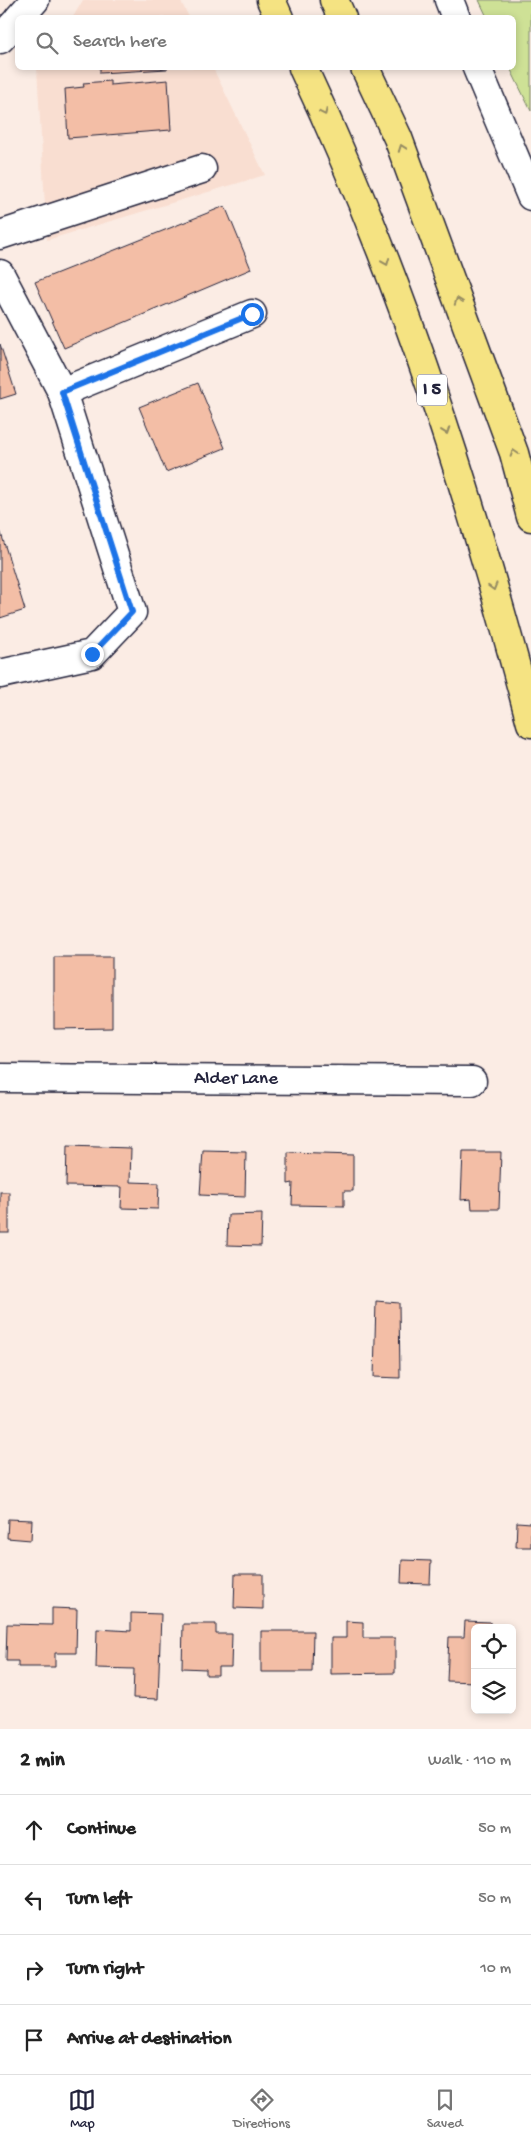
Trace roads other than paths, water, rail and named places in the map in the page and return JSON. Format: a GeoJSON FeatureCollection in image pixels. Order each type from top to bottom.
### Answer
{"type":"FeatureCollection","features":[{"type":"Feature","properties":{"kind":"highway"},"geometry":{"type":"LineString","coordinates":[[271,0],[278,15]]}},
{"type":"Feature","properties":{"kind":"highway"},"geometry":{"type":"LineString","coordinates":[[334,0],[341,15]]}},
{"type":"Feature","properties":{"kind":"highway","name":"I 5"},"geometry":{"type":"LineString","coordinates":[[304,70],[338,143],[400,298],[455,459],[531,723]]}},
{"type":"Feature","properties":{"kind":"highway"},"geometry":{"type":"LineString","coordinates":[[366,70],[402,147],[514,453],[531,517]]}},
{"type":"Feature","properties":{"kind":"street"},"geometry":{"type":"LineString","coordinates":[[22,15],[35,0]]}},
{"type":"Feature","properties":{"kind":"street"},"geometry":{"type":"LineString","coordinates":[[449,0],[455,15]]}},
{"type":"Feature","properties":{"kind":"street"},"geometry":{"type":"LineString","coordinates":[[0,39],[15,22]]}},
{"type":"Feature","properties":{"kind":"street"},"geometry":{"type":"LineString","coordinates":[[478,70],[531,196]]}},
{"type":"Feature","properties":{"kind":"street"},"geometry":{"type":"LineString","coordinates":[[0,235],[202,169]]}},
{"type":"Feature","properties":{"kind":"street"},"geometry":{"type":"LineString","coordinates":[[0,274],[62,392],[132,612],[92,654],[0,674]]}},
{"type":"Feature","properties":{"kind":"street"},"geometry":{"type":"LineString","coordinates":[[62,392],[252,314]]}},
{"type":"Feature","properties":{"kind":"street","name":"Alder Lane"},"geometry":{"type":"LineString","coordinates":[[0,1078],[472,1081]]}}]}
